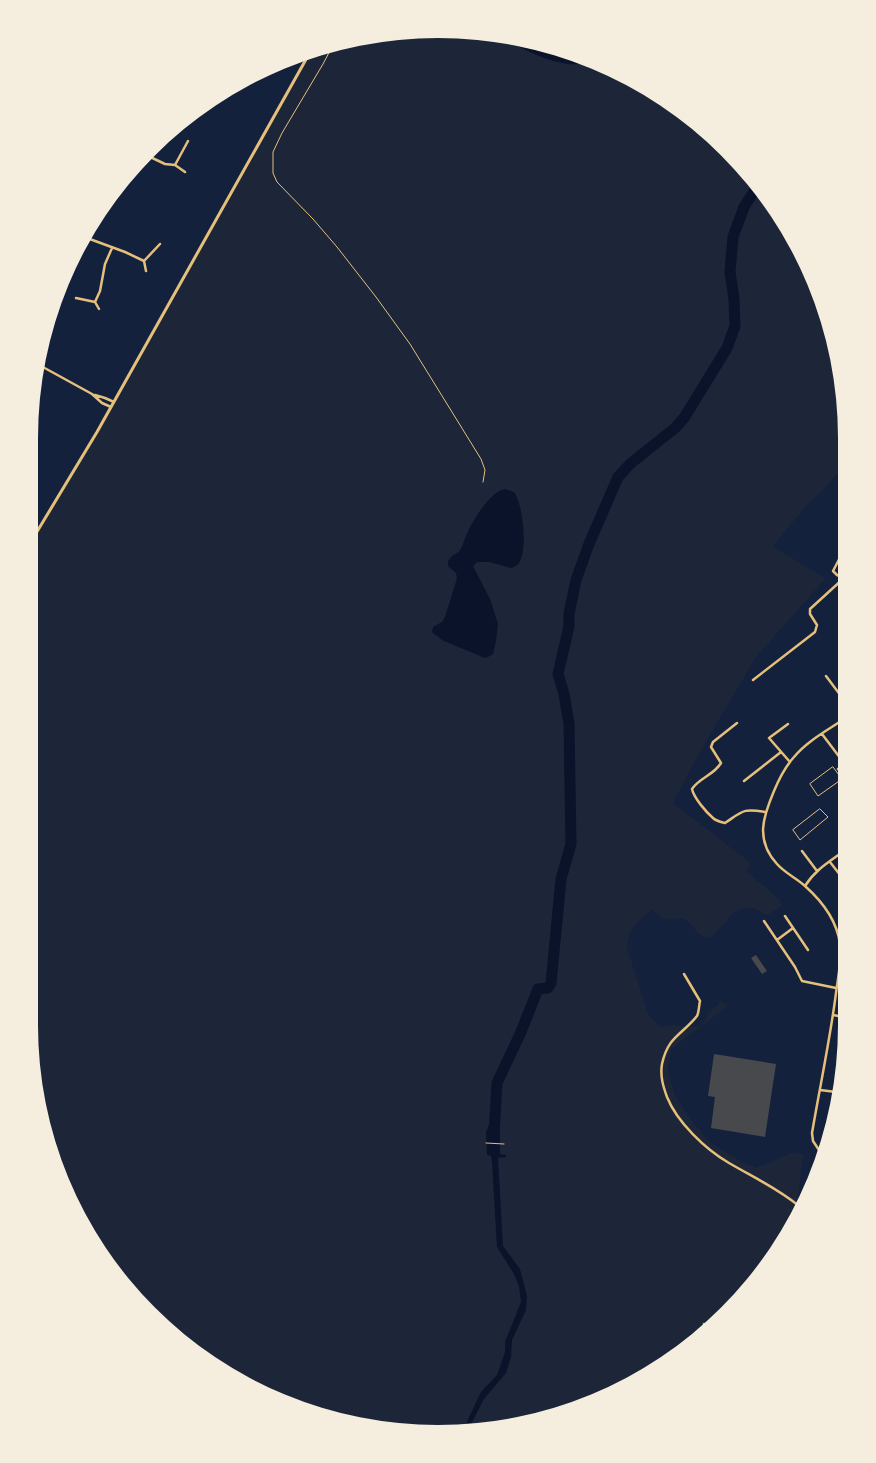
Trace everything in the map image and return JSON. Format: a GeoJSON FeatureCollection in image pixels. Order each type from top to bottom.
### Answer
{"type":"FeatureCollection","features":[{"type":"Feature","properties":{"kind":"street"},"geometry":{"type":"LineString","coordinates":[[38,530],[111,408],[305,60]]}},
{"type":"Feature","properties":{"kind":"street"},"geometry":{"type":"LineString","coordinates":[[175,164],[188,141]]}},
{"type":"Feature","properties":{"kind":"street"},"geometry":{"type":"LineString","coordinates":[[152,158],[165,164],[175,164],[185,172]]}},
{"type":"Feature","properties":{"kind":"street"},"geometry":{"type":"LineString","coordinates":[[91,239],[144,261]]}},
{"type":"Feature","properties":{"kind":"street"},"geometry":{"type":"LineString","coordinates":[[144,261],[160,244]]}},
{"type":"Feature","properties":{"kind":"street"},"geometry":{"type":"LineString","coordinates":[[95,302],[100,291],[105,264],[112,248]]}},
{"type":"Feature","properties":{"kind":"street"},"geometry":{"type":"LineString","coordinates":[[144,261],[146,271]]}},
{"type":"Feature","properties":{"kind":"street"},"geometry":{"type":"LineString","coordinates":[[76,298],[95,302],[99,309]]}},
{"type":"Feature","properties":{"kind":"street"},"geometry":{"type":"LineString","coordinates":[[44,368],[92,394],[111,408]]}},
{"type":"Feature","properties":{"kind":"street"},"geometry":{"type":"LineString","coordinates":[[92,394],[114,402]]}},
{"type":"Feature","properties":{"kind":"street"},"geometry":{"type":"LineString","coordinates":[[838,563],[833,571],[838,575]]}},
{"type":"Feature","properties":{"kind":"street"},"geometry":{"type":"LineString","coordinates":[[753,680],[814,632],[817,625],[810,614],[810,609],[838,583]]}},
{"type":"Feature","properties":{"kind":"street"},"geometry":{"type":"LineString","coordinates":[[826,676],[838,692]]}},
{"type":"Feature","properties":{"kind":"street"},"geometry":{"type":"LineString","coordinates":[[737,722],[712,742],[711,747],[720,763],[718,768],[696,784],[692,789],[694,796],[713,819],[720,822],[725,823],[741,812],[750,809],[765,812]]}},
{"type":"Feature","properties":{"kind":"street"},"geometry":{"type":"LineString","coordinates":[[838,723],[794,756],[780,777],[765,812],[763,833],[764,843],[768,852],[776,863],[785,872],[805,886],[828,912],[838,934]]}},
{"type":"Feature","properties":{"kind":"street"},"geometry":{"type":"LineString","coordinates":[[788,724],[769,738],[790,762]]}},
{"type":"Feature","properties":{"kind":"street"},"geometry":{"type":"LineString","coordinates":[[822,734],[838,756]]}},
{"type":"Feature","properties":{"kind":"street"},"geometry":{"type":"LineString","coordinates":[[744,781],[781,752]]}},
{"type":"Feature","properties":{"kind":"street"},"geometry":{"type":"LineString","coordinates":[[802,852],[817,870]]}},
{"type":"Feature","properties":{"kind":"street"},"geometry":{"type":"LineString","coordinates":[[805,886],[817,870],[838,856]]}},
{"type":"Feature","properties":{"kind":"street"},"geometry":{"type":"LineString","coordinates":[[830,862],[838,872]]}},
{"type":"Feature","properties":{"kind":"street"},"geometry":{"type":"LineString","coordinates":[[785,916],[808,950]]}},
{"type":"Feature","properties":{"kind":"street"},"geometry":{"type":"LineString","coordinates":[[764,921],[795,967],[802,981],[836,988]]}},
{"type":"Feature","properties":{"kind":"street"},"geometry":{"type":"LineString","coordinates":[[777,940],[793,928]]}},
{"type":"Feature","properties":{"kind":"street"},"geometry":{"type":"LineString","coordinates":[[818,1149],[813,1141],[812,1133],[833,1015],[838,972]]}},
{"type":"Feature","properties":{"kind":"street"},"geometry":{"type":"LineString","coordinates":[[684,974],[700,1001],[698,1014],[670,1042],[664,1057],[661,1077],[670,1105],[682,1124],[701,1142],[727,1162],[770,1185],[796,1204]]}},
{"type":"Feature","properties":{"kind":"street"},"geometry":{"type":"LineString","coordinates":[[833,1015],[838,1016]]}},
{"type":"Feature","properties":{"kind":"street"},"geometry":{"type":"LineString","coordinates":[[820,1090],[832,1092]]}},
{"type":"Feature","properties":{"kind":"lane"},"geometry":{"type":"LineString","coordinates":[[329,54],[282,133],[273,152],[273,173],[277,182],[313,219],[337,247],[410,344],[481,459],[485,470],[483,482]]}},
{"type":"Feature","properties":{"kind":"lane"},"geometry":{"type":"LineString","coordinates":[[486,1143],[504,1144]]}},
{"type":"Feature","properties":{"kind":"path"},"geometry":{"type":"LineString","coordinates":[[838,774],[833,767],[810,784],[818,796],[838,782]]}},
{"type":"Feature","properties":{"kind":"path"},"geometry":{"type":"LineString","coordinates":[[820,809],[828,817],[800,840],[793,830],[820,809]]}},
{"type":"Feature","properties":{"kind":"shaded area"},"geometry":{"type":"Polygon","coordinates":[[[438,38],[464,39],[490,41],[516,46],[567,59],[591,68],[615,79],[660,105],[702,137],[739,174],[755,194],[771,216],[797,261],[817,309],[830,360],[835,386],[837,412],[838,473],[807,505],[773,546],[826,578],[756,657],[697,757],[673,803],[751,864],[746,871],[779,899],[782,906],[767,915],[754,908],[742,909],[734,912],[713,936],[708,937],[701,935],[686,920],[680,918],[665,919],[660,917],[652,910],[642,918],[632,930],[627,948],[648,1014],[658,1025],[662,1027],[672,1025],[694,1027],[701,1025],[705,1021],[708,1013],[718,1005],[720,1000],[728,1006],[671,1049],[668,1071],[675,1096],[694,1124],[710,1142],[742,1162],[756,1168],[794,1152],[803,1154],[798,1200],[771,1247],[739,1289],[721,1308],[702,1326],[660,1358],[615,1384],[567,1404],[542,1411],[490,1422],[464,1424],[438,1425],[386,1422],[309,1404],[261,1384],[238,1371],[216,1358],[174,1326],[137,1289],[121,1269],[105,1247],[79,1202],[59,1154],[52,1129],[41,1077],[39,1051],[38,529],[97,432],[305,60],[334,52],[386,41],[438,38]]]}},
{"type":"Feature","properties":{"kind":"shaded area"},"geometry":{"type":"Polygon","coordinates":[[[519,47],[580,64],[557,62],[519,47]]]}},
{"type":"Feature","properties":{"kind":"shaded area"},"geometry":{"type":"Polygon","coordinates":[[[505,489],[514,492],[520,506],[524,538],[522,557],[519,563],[512,568],[489,562],[477,562],[473,566],[490,599],[498,624],[493,654],[485,658],[444,641],[432,632],[433,627],[442,622],[445,617],[457,578],[456,573],[448,566],[448,561],[453,555],[458,553],[468,530],[487,501],[499,491],[505,489]]]}},
{"type":"Feature","properties":{"kind":"shaded area"},"geometry":{"type":"Polygon","coordinates":[[[497,1119],[498,1128],[500,1131],[500,1154],[506,1155],[506,1157],[498,1158],[503,1246],[520,1269],[527,1296],[526,1310],[512,1340],[511,1357],[506,1373],[484,1399],[471,1423],[466,1424],[481,1392],[497,1375],[505,1352],[505,1342],[521,1302],[519,1286],[514,1274],[497,1247],[492,1162],[491,1156],[487,1155],[486,1132],[491,1120],[497,1119]]]}},
{"type":"Feature","properties":{"kind":"building"},"geometry":{"type":"Polygon","coordinates":[[[756,955],[767,971],[762,974],[751,958],[756,955]]]}},
{"type":"Feature","properties":{"kind":"building"},"geometry":{"type":"Polygon","coordinates":[[[714,1054],[776,1064],[765,1137],[711,1128],[715,1097],[708,1096],[714,1054]]]}},
{"type":"Feature","properties":{"kind":"waterway"},"geometry":{"type":"LineString","coordinates":[[494,1135],[497,1083],[521,1032],[538,989],[548,988],[551,983],[561,879],[571,844],[569,724],[564,694],[558,674],[569,626],[569,614],[576,580],[589,544],[618,477],[630,464],[675,428],[684,418],[727,348],[735,326],[734,299],[730,272],[733,237],[744,207],[754,192]]}}]}
